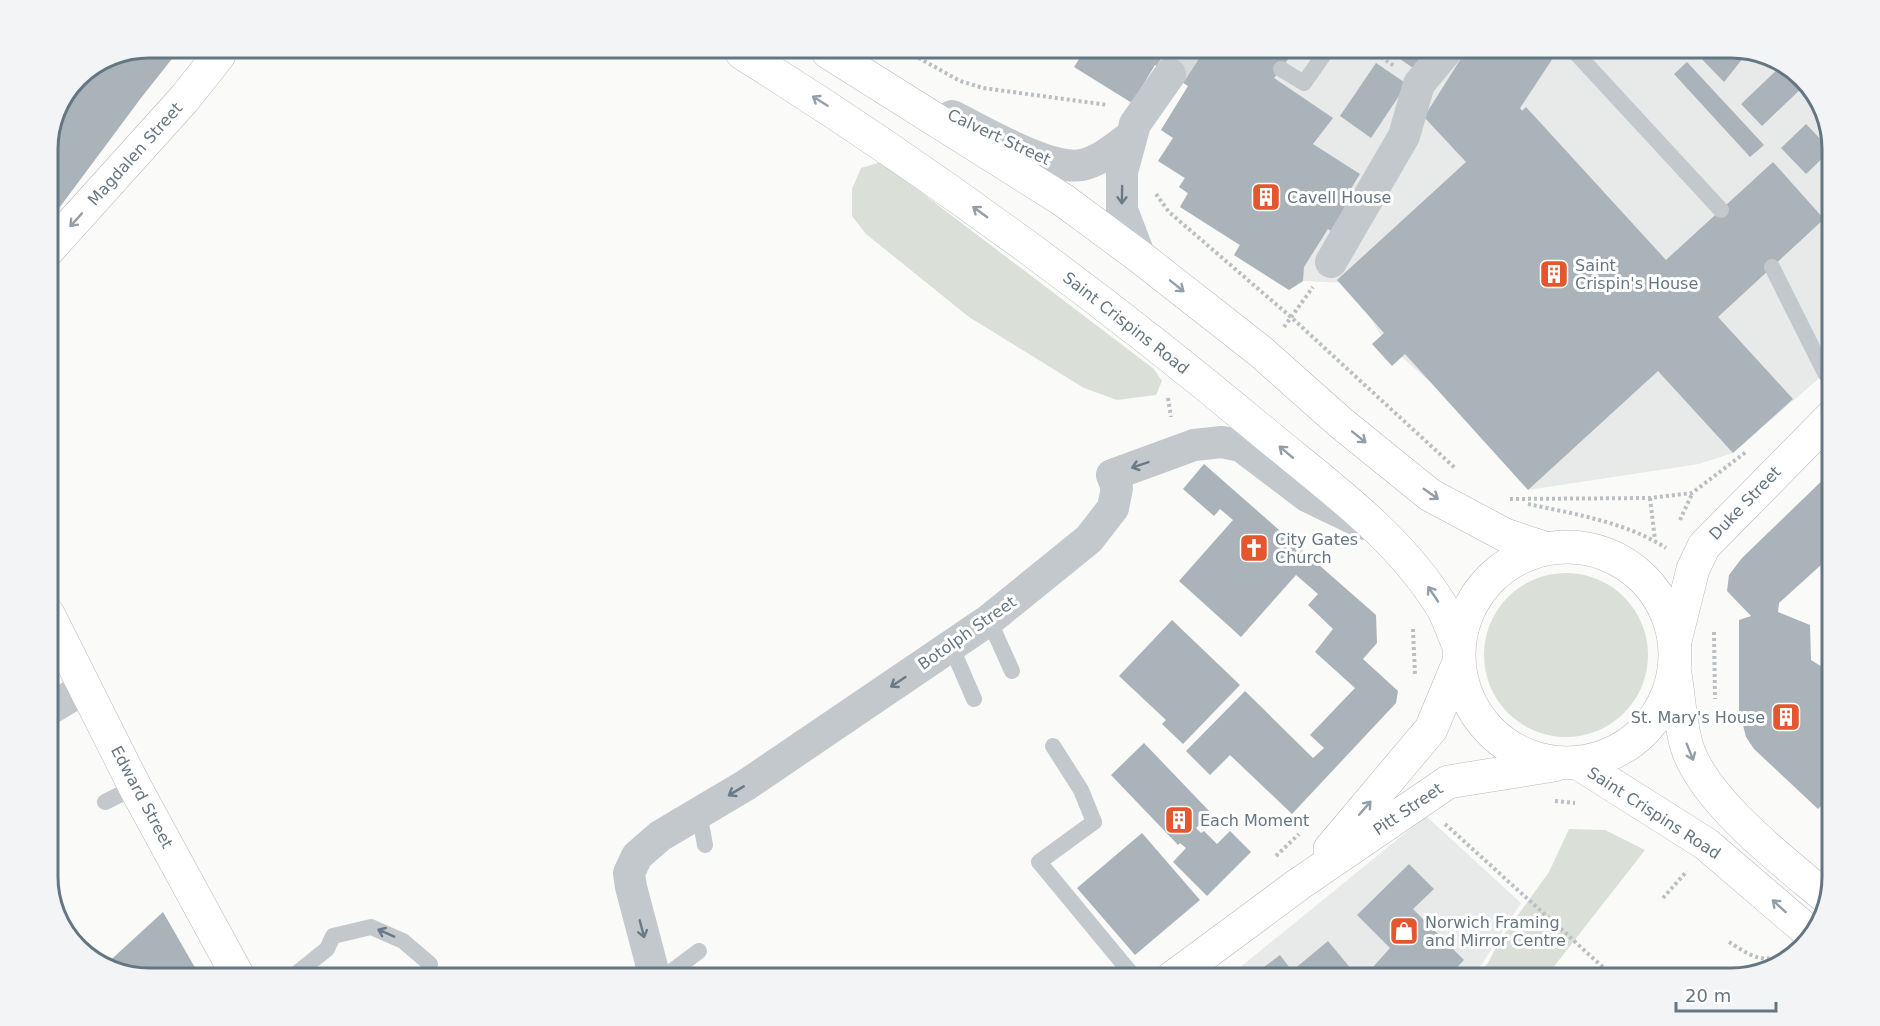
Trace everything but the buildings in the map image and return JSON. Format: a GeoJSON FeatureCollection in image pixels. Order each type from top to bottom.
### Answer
{"type":"FeatureCollection","features":[{"type":"Feature","properties":{"kind":"main road","name":"Magdalen Street"},"geometry":{"type":"LineString","coordinates":[[59,238],[199,82],[217,58]]}},
{"type":"Feature","properties":{"kind":"main road","name":"Saint Crispins Road"},"geometry":{"type":"LineString","coordinates":[[750,58],[911,162],[1027,247],[1200,380],[1379,531],[1418,571],[1443,609],[1459,654],[1466,694],[1482,722],[1506,744],[1535,759],[1573,763],[1622,749],[1657,717],[1675,674]]}},
{"type":"Feature","properties":{"kind":"main road","name":"Saint Crispins Road"},"geometry":{"type":"LineString","coordinates":[[838,58],[1063,200],[1260,351],[1341,423],[1430,495],[1505,535],[1544,548]]}},
{"type":"Feature","properties":{"kind":"main road","name":"Duke Street"},"geometry":{"type":"LineString","coordinates":[[1675,641],[1693,569],[1704,546],[1821,427]]}},
{"type":"Feature","properties":{"kind":"main road","name":"Saint Crispins Road"},"geometry":{"type":"LineString","coordinates":[[1459,654],[1467,612],[1485,583],[1512,561],[1544,548],[1580,546],[1614,557],[1644,577],[1665,606],[1675,641],[1675,674],[1687,747],[1704,781],[1741,822],[1820,892]]}},
{"type":"Feature","properties":{"kind":"main road","name":"Edward Street"},"geometry":{"type":"LineString","coordinates":[[59,635],[135,787],[234,968]]}},
{"type":"Feature","properties":{"kind":"main road","name":"Pitt Street"},"geometry":{"type":"LineString","coordinates":[[1299,884],[1431,729],[1459,654]]}},
{"type":"Feature","properties":{"kind":"main road","name":"Saint Crispins Road"},"geometry":{"type":"LineString","coordinates":[[1573,763],[1706,844],[1796,940]]}},
{"type":"Feature","properties":{"kind":"main road","name":"Pitt Street"},"geometry":{"type":"LineString","coordinates":[[1186,968],[1299,884],[1448,782],[1573,763]]}},
{"type":"Feature","properties":{"kind":"street"},"geometry":{"type":"LineString","coordinates":[[1331,262],[1404,136],[1419,84],[1441,58]]}},
{"type":"Feature","properties":{"kind":"street","name":"Calvert Street"},"geometry":{"type":"LineString","coordinates":[[867,76],[1051,163],[1080,165],[1101,158],[1133,131],[1170,74]]}},
{"type":"Feature","properties":{"kind":"street","name":"Calvert Street"},"geometry":{"type":"LineString","coordinates":[[1133,131],[1122,172],[1122,210],[1140,257]]}},
{"type":"Feature","properties":{"kind":"street","name":"Botolph Street"},"geometry":{"type":"LineString","coordinates":[[652,968],[632,894],[629,873],[638,856],[660,836],[746,785],[989,620],[1089,539],[1113,508],[1117,488],[1112,475],[1194,445],[1222,442],[1241,446],[1307,496],[1379,531]]}},
{"type":"Feature","properties":{"kind":"street"},"geometry":{"type":"LineString","coordinates":[[59,703],[86,687]]}},
{"type":"Feature","properties":{"kind":"lane"},"geometry":{"type":"LineString","coordinates":[[199,82],[235,58]]}},
{"type":"Feature","properties":{"kind":"lane"},"geometry":{"type":"LineString","coordinates":[[1281,69],[1304,83],[1321,58]]}},
{"type":"Feature","properties":{"kind":"lane"},"geometry":{"type":"LineString","coordinates":[[1581,58],[1721,210]]}},
{"type":"Feature","properties":{"kind":"lane"},"geometry":{"type":"LineString","coordinates":[[1772,267],[1821,366]]}},
{"type":"Feature","properties":{"kind":"lane"},"geometry":{"type":"LineString","coordinates":[[989,620],[1012,671]]}},
{"type":"Feature","properties":{"kind":"lane"},"geometry":{"type":"LineString","coordinates":[[951,646],[974,699]]}},
{"type":"Feature","properties":{"kind":"lane"},"geometry":{"type":"LineString","coordinates":[[1053,746],[1081,790],[1094,822],[1039,862],[1127,968]]}},
{"type":"Feature","properties":{"kind":"lane"},"geometry":{"type":"LineString","coordinates":[[105,802],[135,787]]}},
{"type":"Feature","properties":{"kind":"lane"},"geometry":{"type":"LineString","coordinates":[[699,813],[705,845]]}},
{"type":"Feature","properties":{"kind":"lane"},"geometry":{"type":"LineString","coordinates":[[303,968],[327,949],[333,936],[371,927],[403,940],[430,964]]}},
{"type":"Feature","properties":{"kind":"lane"},"geometry":{"type":"LineString","coordinates":[[676,968],[699,951]]}},
{"type":"Feature","properties":{"kind":"path"},"geometry":{"type":"LineString","coordinates":[[920,58],[972,85],[1107,105],[1133,131]]}},
{"type":"Feature","properties":{"kind":"path"},"geometry":{"type":"LineString","coordinates":[[1153,183],[1156,193],[1169,212],[1292,318],[1462,475]]}},
{"type":"Feature","properties":{"kind":"path"},"geometry":{"type":"LineString","coordinates":[[1693,569],[1655,541],[1597,519],[1501,499],[1650,498],[1692,493],[1753,446]]}},
{"type":"Feature","properties":{"kind":"path"},"geometry":{"type":"LineString","coordinates":[[1650,498],[1655,541]]}},
{"type":"Feature","properties":{"kind":"path"},"geometry":{"type":"LineString","coordinates":[[1714,626],[1714,705]]}},
{"type":"Feature","properties":{"kind":"path"},"geometry":{"type":"LineString","coordinates":[[1415,659],[1415,682]]}},
{"type":"Feature","properties":{"kind":"path"},"geometry":{"type":"LineString","coordinates":[[1420,801],[1604,968]]}},
{"type":"Feature","properties":{"kind":"path"},"geometry":{"type":"LineString","coordinates":[[1547,801],[1583,804]]}},
{"type":"Feature","properties":{"kind":"path"},"geometry":{"type":"LineString","coordinates":[[1274,858],[1305,828]]}},
{"type":"Feature","properties":{"kind":"path"},"geometry":{"type":"LineString","coordinates":[[1663,897],[1690,867]]}},
{"type":"Feature","properties":{"kind":"path"},"geometry":{"type":"LineString","coordinates":[[1729,942],[1749,955],[1764,959],[1770,958]]}},
{"type":"Feature","properties":{"kind":"path"},"geometry":{"type":"LineString","coordinates":[[1777,944],[1793,943]]}},
{"type":"Feature","properties":{"kind":"shaded area"},"geometry":{"type":"Polygon","coordinates":[[[1206,58],[1731,58],[1771,68],[1799,89],[1812,109],[1820,132],[1821,376],[1733,453],[1699,464],[1528,490],[1524,465],[1386,343],[1348,283],[1303,281],[1289,290],[1234,255],[1239,245],[1180,207],[1188,194],[1179,187],[1184,178],[1158,161],[1173,138],[1161,130],[1206,58]]]}},
{"type":"Feature","properties":{"kind":"shaded area"},"geometry":{"type":"Polygon","coordinates":[[[881,162],[1154,369],[1162,381],[1156,395],[1117,400],[1084,388],[969,317],[866,234],[852,216],[852,189],[861,168],[881,162]]]}},
{"type":"Feature","properties":{"kind":"shaded area"},"geometry":{"type":"Polygon","coordinates":[[[1566,573],[1597,579],[1624,597],[1642,624],[1648,655],[1642,686],[1624,713],[1597,731],[1566,737],[1535,731],[1508,713],[1490,686],[1484,655],[1490,624],[1508,597],[1535,579],[1566,573]]]}},
{"type":"Feature","properties":{"kind":"shaded area"},"geometry":{"type":"Polygon","coordinates":[[[1426,816],[1521,903],[1479,968],[1239,968],[1426,816]]]}},
{"type":"Feature","properties":{"kind":"shaded area"},"geometry":{"type":"Polygon","coordinates":[[[1569,829],[1605,830],[1645,850],[1553,968],[1483,968],[1500,940],[1549,872],[1569,829]]]}},
{"type":"Feature","properties":{"kind":"tunnel"},"geometry":{"type":"LineString","coordinates":[[1170,74],[1180,58]]}},
{"type":"Feature","properties":{"kind":"place","name":"Cavell House"},"geometry":{"type":"Point","coordinates":[1266,197]}},
{"type":"Feature","properties":{"kind":"place","name":"Saint Crispin's House"},"geometry":{"type":"Point","coordinates":[1554,274]}},
{"type":"Feature","properties":{"kind":"place","name":"City Gates Church"},"geometry":{"type":"Point","coordinates":[1254,548]}},
{"type":"Feature","properties":{"kind":"place","name":"St. Mary's House"},"geometry":{"type":"Point","coordinates":[1786,717]}},
{"type":"Feature","properties":{"kind":"place","name":"Each Moment"},"geometry":{"type":"Point","coordinates":[1179,820]}},
{"type":"Feature","properties":{"kind":"place","name":"Norwich Framing and Mirror Centre"},"geometry":{"type":"Point","coordinates":[1404,931]}}]}
